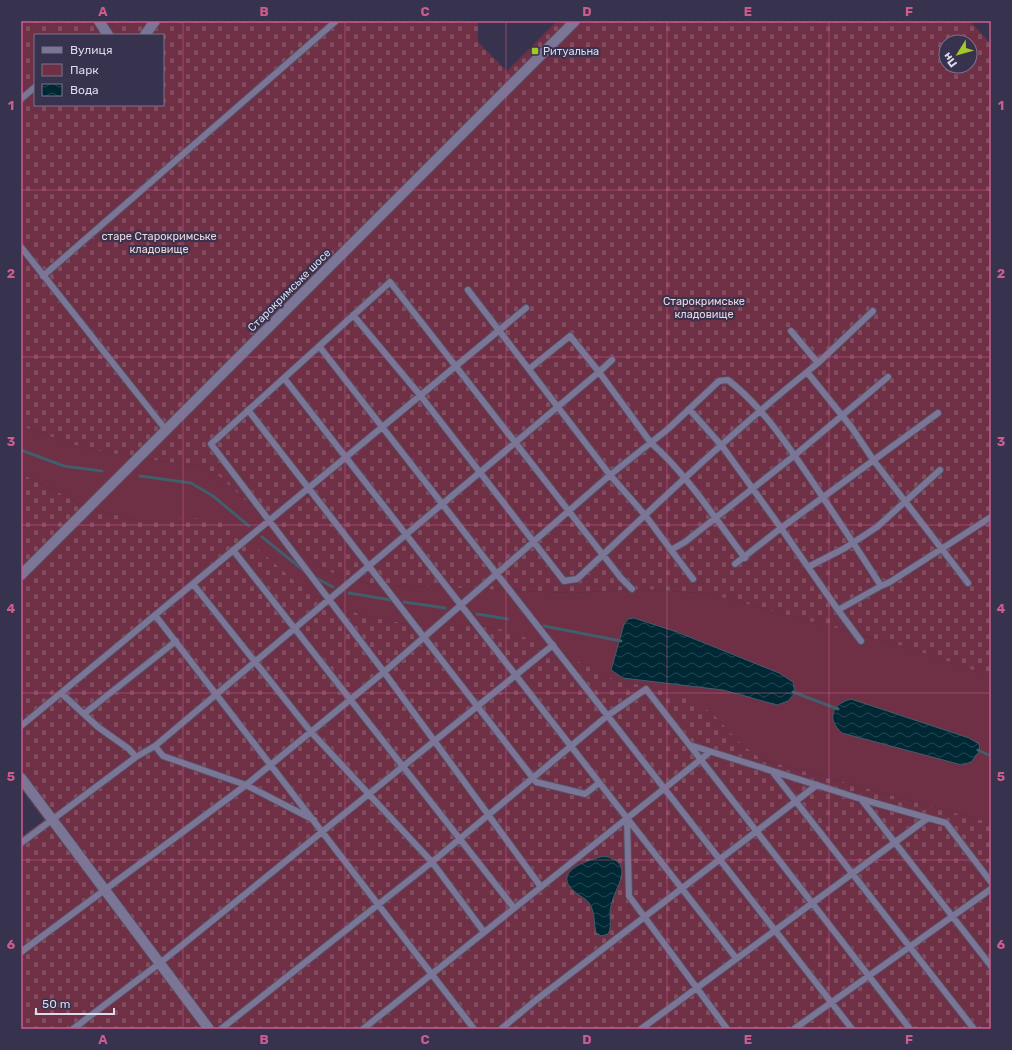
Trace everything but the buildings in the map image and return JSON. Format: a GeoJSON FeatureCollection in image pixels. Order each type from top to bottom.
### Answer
{"type":"FeatureCollection","features":[{"type":"Feature","properties":{"kind":"street"},"geometry":{"type":"LineString","coordinates":[[99,21],[104,34]]}},
{"type":"Feature","properties":{"kind":"street"},"geometry":{"type":"LineString","coordinates":[[146,34],[155,21]]}},
{"type":"Feature","properties":{"kind":"street","name":"Старокримське шосе"},"geometry":{"type":"LineString","coordinates":[[21,575],[574,21]]}},
{"type":"Feature","properties":{"kind":"street"},"geometry":{"type":"LineString","coordinates":[[21,778],[209,1029]]}},
{"type":"Feature","properties":{"kind":"lane"},"geometry":{"type":"LineString","coordinates":[[43,276],[336,21]]}},
{"type":"Feature","properties":{"kind":"lane"},"geometry":{"type":"LineString","coordinates":[[21,99],[34,88]]}},
{"type":"Feature","properties":{"kind":"lane"},"geometry":{"type":"LineString","coordinates":[[21,248],[166,430]]}},
{"type":"Feature","properties":{"kind":"lane"},"geometry":{"type":"LineString","coordinates":[[541,887],[384,672],[211,444],[390,282],[632,589]]}},
{"type":"Feature","properties":{"kind":"lane"},"geometry":{"type":"LineString","coordinates":[[468,290],[610,475],[645,515],[694,579]]}},
{"type":"Feature","properties":{"kind":"lane"},"geometry":{"type":"LineString","coordinates":[[21,726],[526,308]]}},
{"type":"Feature","properties":{"kind":"lane"},"geometry":{"type":"LineString","coordinates":[[353,316],[420,395],[564,581],[577,579],[645,515],[807,372],[873,311]]}},
{"type":"Feature","properties":{"kind":"lane"},"geometry":{"type":"LineString","coordinates":[[791,331],[818,362]]}},
{"type":"Feature","properties":{"kind":"lane"},"geometry":{"type":"LineString","coordinates":[[529,369],[570,336],[599,372],[651,443],[661,452],[684,480],[745,558]]}},
{"type":"Feature","properties":{"kind":"lane"},"geometry":{"type":"LineString","coordinates":[[319,346],[852,1029]]}},
{"type":"Feature","properties":{"kind":"lane"},"geometry":{"type":"LineString","coordinates":[[21,843],[136,757],[155,746],[187,720],[216,693],[295,630],[612,360]]}},
{"type":"Feature","properties":{"kind":"lane"},"geometry":{"type":"LineString","coordinates":[[807,372],[968,583]]}},
{"type":"Feature","properties":{"kind":"lane"},"geometry":{"type":"LineString","coordinates":[[671,550],[685,542],[714,517],[795,455],[888,377]]}},
{"type":"Feature","properties":{"kind":"lane"},"geometry":{"type":"LineString","coordinates":[[284,378],[736,958]]}},
{"type":"Feature","properties":{"kind":"lane"},"geometry":{"type":"LineString","coordinates":[[21,952],[246,785],[351,700],[424,638],[496,573],[610,475],[651,443],[689,410],[702,396],[723,380],[728,380],[760,412],[795,455],[881,586]]}},
{"type":"Feature","properties":{"kind":"lane"},"geometry":{"type":"LineString","coordinates":[[248,410],[532,778],[536,782],[584,794],[599,783]]}},
{"type":"Feature","properties":{"kind":"lane"},"geometry":{"type":"LineString","coordinates":[[689,410],[722,446],[861,641]]}},
{"type":"Feature","properties":{"kind":"lane"},"geometry":{"type":"LineString","coordinates":[[735,564],[745,558],[781,528],[824,498],[938,413]]}},
{"type":"Feature","properties":{"kind":"lane"},"geometry":{"type":"LineString","coordinates":[[808,567],[853,543],[876,527],[940,470]]}},
{"type":"Feature","properties":{"kind":"lane"},"geometry":{"type":"LineString","coordinates":[[838,610],[890,582],[991,517]]}},
{"type":"Feature","properties":{"kind":"lane"},"geometry":{"type":"LineString","coordinates":[[233,550],[514,908]]}},
{"type":"Feature","properties":{"kind":"lane"},"geometry":{"type":"LineString","coordinates":[[193,584],[311,732],[432,862],[484,932]]}},
{"type":"Feature","properties":{"kind":"lane"},"geometry":{"type":"LineString","coordinates":[[155,615],[316,821],[474,1029]]}},
{"type":"Feature","properties":{"kind":"lane"},"geometry":{"type":"LineString","coordinates":[[85,713],[176,641]]}},
{"type":"Feature","properties":{"kind":"lane"},"geometry":{"type":"LineString","coordinates":[[73,1029],[160,963],[553,645]]}},
{"type":"Feature","properties":{"kind":"lane"},"geometry":{"type":"LineString","coordinates":[[221,1029],[432,862],[607,716],[646,689],[910,1029]]}},
{"type":"Feature","properties":{"kind":"lane"},"geometry":{"type":"LineString","coordinates":[[61,693],[85,713],[98,727],[129,749],[136,757]]}},
{"type":"Feature","properties":{"kind":"lane"},"geometry":{"type":"LineString","coordinates":[[690,745],[861,799],[946,823],[991,882]]}},
{"type":"Feature","properties":{"kind":"lane"},"geometry":{"type":"LineString","coordinates":[[155,746],[163,756],[246,785],[316,821]]}},
{"type":"Feature","properties":{"kind":"lane"},"geometry":{"type":"LineString","coordinates":[[363,1029],[710,752]]}},
{"type":"Feature","properties":{"kind":"lane"},"geometry":{"type":"LineString","coordinates":[[772,771],[974,1029]]}},
{"type":"Feature","properties":{"kind":"lane"},"geometry":{"type":"LineString","coordinates":[[501,1029],[536,1000],[817,785]]}},
{"type":"Feature","properties":{"kind":"lane"},"geometry":{"type":"LineString","coordinates":[[861,799],[991,966]]}},
{"type":"Feature","properties":{"kind":"lane"},"geometry":{"type":"LineString","coordinates":[[627,818],[629,896],[727,1029]]}},
{"type":"Feature","properties":{"kind":"lane"},"geometry":{"type":"LineString","coordinates":[[641,1029],[696,987],[928,818]]}},
{"type":"Feature","properties":{"kind":"lane"},"geometry":{"type":"LineString","coordinates":[[794,1029],[991,889]]}},
{"type":"Feature","properties":{"kind":"green space","name":"Старокримське кладовище"},"geometry":{"type":"Polygon","coordinates":[[[21,21],[478,21],[478,42],[507,71],[557,21],[970,21],[991,44],[991,676],[906,647],[710,594],[646,589],[571,593],[369,584],[330,572],[291,542],[219,476],[201,466],[139,458],[90,508],[138,521],[193,518],[221,522],[253,545],[298,584],[316,597],[364,616],[417,626],[467,625],[506,630],[544,645],[615,680],[655,688],[691,700],[712,713],[742,745],[763,760],[991,823],[991,1029],[21,1029],[21,837],[44,820],[21,788],[21,474],[87,507],[136,458],[81,447],[21,426],[21,21]]]}},
{"type":"Feature","properties":{"kind":"green space"},"geometry":{"type":"Polygon","coordinates":[[[21,426],[81,447],[136,458],[87,507],[21,474],[21,426]]]}},
{"type":"Feature","properties":{"kind":"green space"},"geometry":{"type":"Polygon","coordinates":[[[139,458],[201,466],[219,476],[291,542],[330,572],[369,584],[571,593],[646,589],[710,594],[906,647],[991,676],[991,823],[763,760],[742,745],[712,713],[655,688],[615,680],[506,630],[467,625],[417,626],[364,616],[316,597],[298,584],[165,520],[138,521],[90,508],[139,458]]]}},
{"type":"Feature","properties":{"kind":"water"},"geometry":{"type":"Polygon","coordinates":[[[634,618],[677,632],[779,673],[793,682],[795,693],[788,701],[777,705],[723,690],[623,678],[611,670],[624,624],[628,619],[634,618]]]}},
{"type":"Feature","properties":{"kind":"water"},"geometry":{"type":"Polygon","coordinates":[[[851,699],[969,738],[979,744],[980,751],[971,762],[962,765],[842,733],[834,722],[833,713],[839,704],[851,699]]]}},
{"type":"Feature","properties":{"kind":"water"},"geometry":{"type":"Polygon","coordinates":[[[604,856],[614,859],[620,864],[622,870],[610,910],[609,931],[608,934],[601,936],[596,933],[594,915],[591,906],[568,885],[567,878],[569,872],[574,868],[590,860],[604,856]]]}},
{"type":"Feature","properties":{"kind":"waterway"},"geometry":{"type":"LineString","coordinates":[[21,450],[64,466],[102,471]]}},
{"type":"Feature","properties":{"kind":"waterway"},"geometry":{"type":"LineString","coordinates":[[140,476],[191,483],[213,496],[249,526]]}},
{"type":"Feature","properties":{"kind":"waterway"},"geometry":{"type":"LineString","coordinates":[[262,537],[307,573]]}},
{"type":"Feature","properties":{"kind":"waterway"},"geometry":{"type":"LineString","coordinates":[[314,577],[333,587]]}},
{"type":"Feature","properties":{"kind":"waterway"},"geometry":{"type":"LineString","coordinates":[[349,593],[391,600]]}},
{"type":"Feature","properties":{"kind":"waterway"},"geometry":{"type":"LineString","coordinates":[[404,602],[445,608]]}},
{"type":"Feature","properties":{"kind":"waterway"},"geometry":{"type":"LineString","coordinates":[[477,614],[508,619]]}},
{"type":"Feature","properties":{"kind":"waterway"},"geometry":{"type":"LineString","coordinates":[[544,626],[621,641]]}},
{"type":"Feature","properties":{"kind":"waterway"},"geometry":{"type":"LineString","coordinates":[[793,692],[838,709]]}},
{"type":"Feature","properties":{"kind":"waterway"},"geometry":{"type":"LineString","coordinates":[[978,750],[991,756]]}},
{"type":"Feature","properties":{"kind":"place","name":"Ритуальна"},"geometry":{"type":"Point","coordinates":[535,51]}},
{"type":"Feature","properties":{"kind":"park label","name":"старе Старокримське кладовище"},"geometry":{"type":"Point","coordinates":[159,242]}}]}
